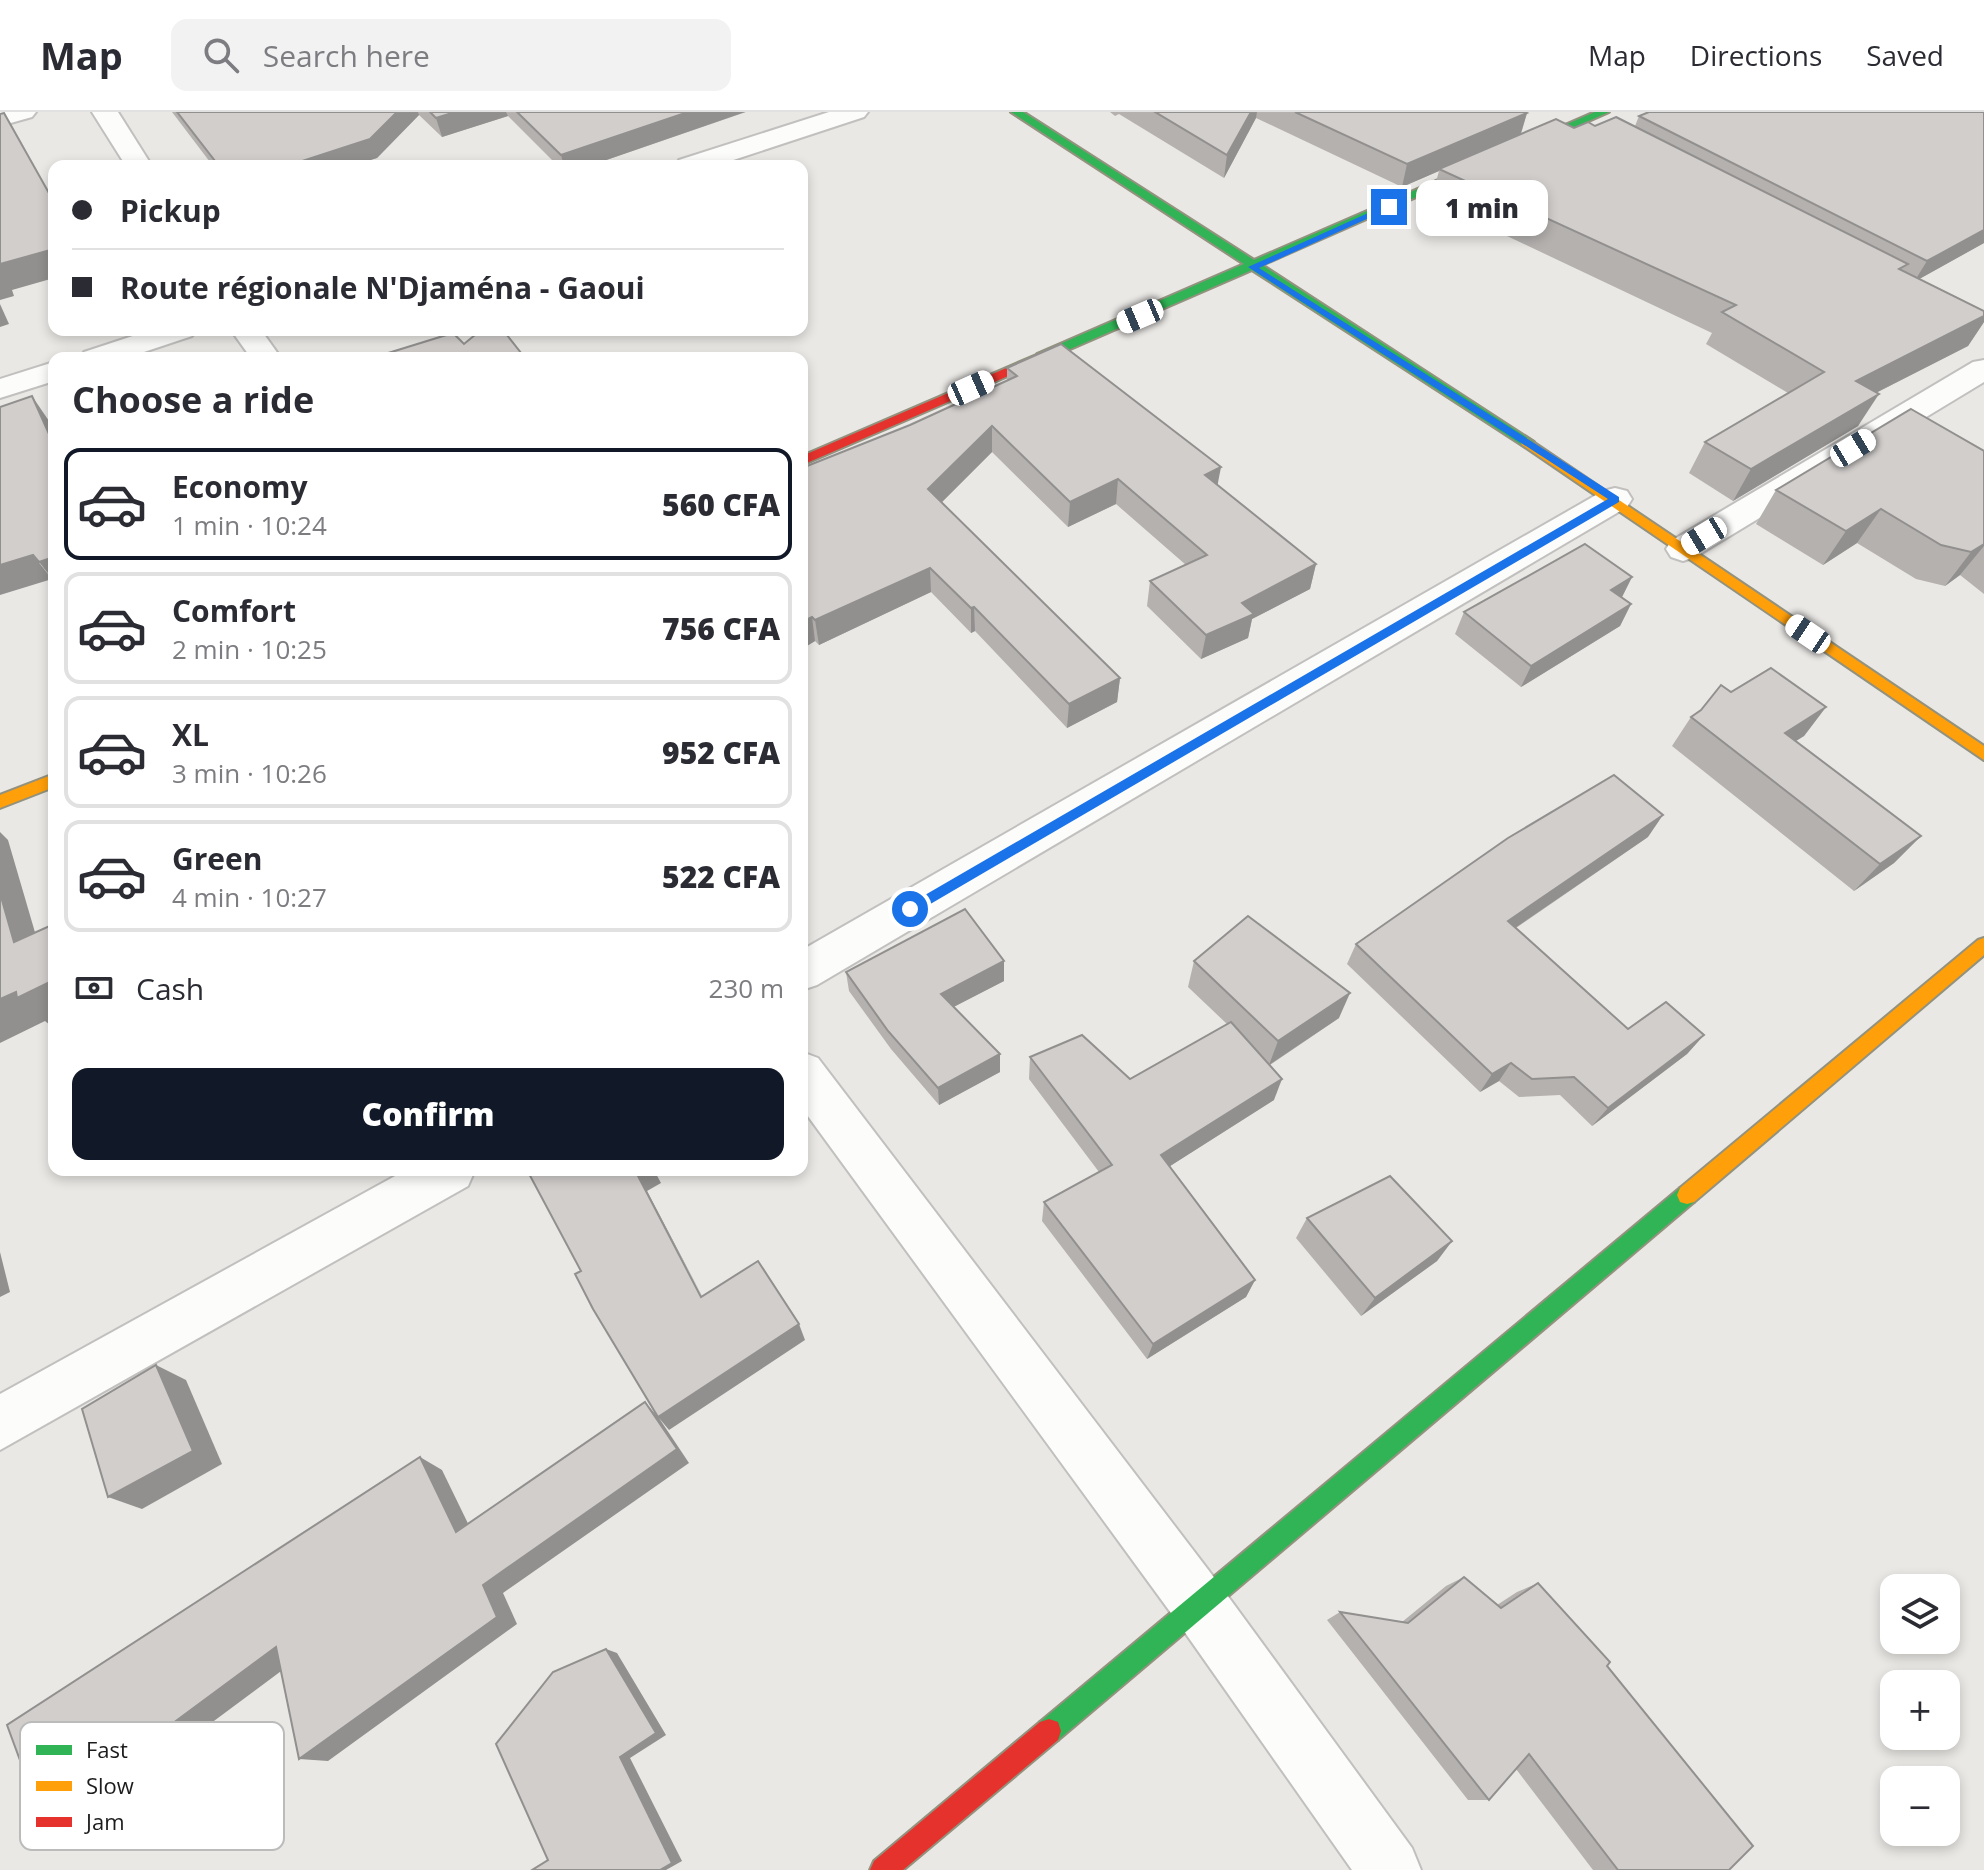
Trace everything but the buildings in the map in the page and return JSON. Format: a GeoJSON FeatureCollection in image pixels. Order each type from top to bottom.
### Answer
{"type":"FeatureCollection","features":[{"type":"Feature","properties":{"kind":"street"},"geometry":{"type":"LineString","coordinates":[[0,118],[23,112]]}},
{"type":"Feature","properties":{"kind":"street"},"geometry":{"type":"LineString","coordinates":[[105,112],[135,160]]}},
{"type":"Feature","properties":{"kind":"street"},"geometry":{"type":"LineString","coordinates":[[707,160],[855,112]]}},
{"type":"Feature","properties":{"kind":"street"},"geometry":{"type":"LineString","coordinates":[[1016,112],[1615,499],[1683,549],[1984,754]]}},
{"type":"Feature","properties":{"kind":"street"},"geometry":{"type":"LineString","coordinates":[[808,458],[1253,267],[1597,124]]}},
{"type":"Feature","properties":{"kind":"street"},"geometry":{"type":"LineString","coordinates":[[113,352],[163,336]]}},
{"type":"Feature","properties":{"kind":"street"},"geometry":{"type":"LineString","coordinates":[[1683,549],[1984,369]]}},
{"type":"Feature","properties":{"kind":"street"},"geometry":{"type":"LineString","coordinates":[[0,389],[48,373]]}},
{"type":"Feature","properties":{"kind":"street"},"geometry":{"type":"LineString","coordinates":[[808,969],[1615,499]]}},
{"type":"Feature","properties":{"kind":"street"},"geometry":{"type":"LineString","coordinates":[[0,802],[48,782]]}},
{"type":"Feature","properties":{"kind":"street"},"geometry":{"type":"LineString","coordinates":[[883,1870],[1984,945]]}},
{"type":"Feature","properties":{"kind":"street"},"geometry":{"type":"LineString","coordinates":[[808,1080],[1199,1604],[1390,1870]]}},
{"type":"Feature","properties":{"kind":"street"},"geometry":{"type":"LineString","coordinates":[[0,1423],[440,1176]]}},
{"type":"Feature","properties":{"kind":"traffic: fast"},"geometry":{"type":"LineString","coordinates":[[1016,112],[1527,442]]}},
{"type":"Feature","properties":{"kind":"traffic: fast"},"geometry":{"type":"LineString","coordinates":[[1041,357],[1604,112]]}},
{"type":"Feature","properties":{"kind":"traffic: fast"},"geometry":{"type":"LineString","coordinates":[[1049,1731],[1687,1195]]}},
{"type":"Feature","properties":{"kind":"traffic: slow"},"geometry":{"type":"LineString","coordinates":[[1527,442],[1984,754]]}},
{"type":"Feature","properties":{"kind":"traffic: slow"},"geometry":{"type":"LineString","coordinates":[[0,802],[48,782]]}},
{"type":"Feature","properties":{"kind":"traffic: slow"},"geometry":{"type":"LineString","coordinates":[[1687,1195],[1984,945]]}},
{"type":"Feature","properties":{"kind":"traffic: jam"},"geometry":{"type":"LineString","coordinates":[[808,458],[1041,357]]}},
{"type":"Feature","properties":{"kind":"traffic: jam"},"geometry":{"type":"LineString","coordinates":[[883,1870],[1049,1731]]}},
{"type":"Feature","properties":{"kind":"route"},"geometry":{"type":"LineString","coordinates":[[910,909],[1615,499],[1253,267],[1389,207]]}}]}
